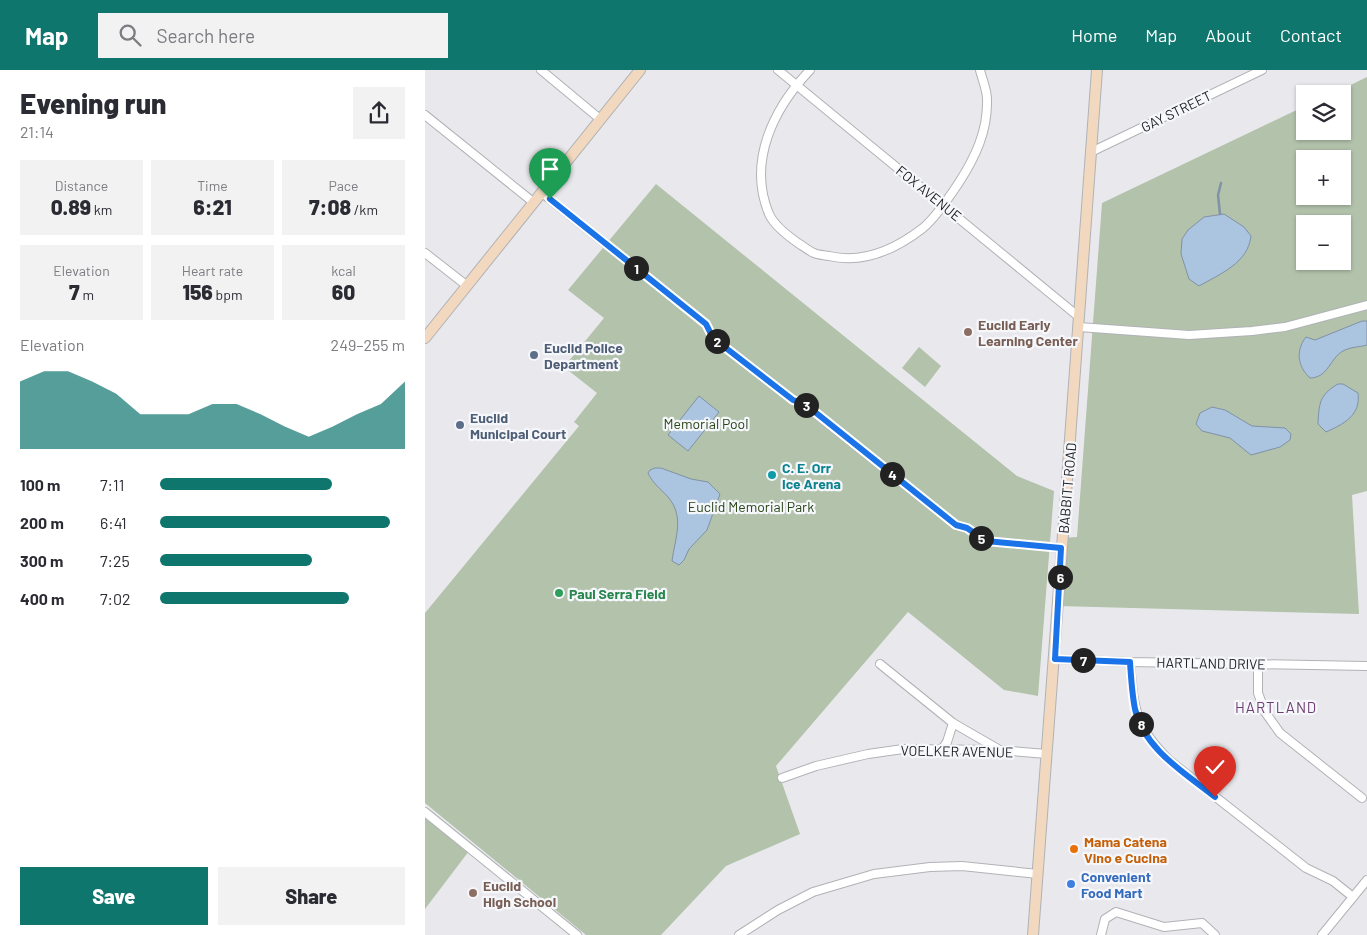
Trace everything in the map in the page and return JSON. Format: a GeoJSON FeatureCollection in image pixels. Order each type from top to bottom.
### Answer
{"type":"FeatureCollection","features":[{"type":"Feature","properties":{"kind":"main road"},"geometry":{"type":"LineString","coordinates":[[425,338],[640,70]]}},
{"type":"Feature","properties":{"kind":"main road","name":"BABBITT ROAD"},"geometry":{"type":"LineString","coordinates":[[1033,935],[1055,659],[1061,548],[1075,393],[1097,70]]}},
{"type":"Feature","properties":{"kind":"street"},"geometry":{"type":"LineString","coordinates":[[541,70],[600,119]]}},
{"type":"Feature","properties":{"kind":"street","name":"FOX AVENUE"},"geometry":{"type":"LineString","coordinates":[[778,70],[943,204],[1079,322]]}},
{"type":"Feature","properties":{"kind":"street"},"geometry":{"type":"LineString","coordinates":[[810,70],[781,106],[767,136],[762,163],[763,193],[770,216],[787,235],[814,253],[841,259],[869,257],[898,244],[924,227],[943,204],[974,160],[985,128],[987,98],[980,70]]}},
{"type":"Feature","properties":{"kind":"street","name":"GAY STREET"},"geometry":{"type":"LineString","coordinates":[[1091,152],[1262,70]]}},
{"type":"Feature","properties":{"kind":"street"},"geometry":{"type":"LineString","coordinates":[[425,115],[533,202]]}},
{"type":"Feature","properties":{"kind":"street"},"geometry":{"type":"LineString","coordinates":[[541,192],[706,324],[713,338],[793,400],[805,404],[956,525],[967,528],[986,541],[1061,548]]}},
{"type":"Feature","properties":{"kind":"street"},"geometry":{"type":"LineString","coordinates":[[425,253],[466,285]]}},
{"type":"Feature","properties":{"kind":"street"},"geometry":{"type":"LineString","coordinates":[[1079,322],[1189,336],[1285,327],[1367,305]]}},
{"type":"Feature","properties":{"kind":"street","name":"HARTLAND DRIVE"},"geometry":{"type":"LineString","coordinates":[[1055,659],[1367,666]]}},
{"type":"Feature","properties":{"kind":"street"},"geometry":{"type":"LineString","coordinates":[[1130,662],[1135,711],[1143,729],[1155,747],[1170,761],[1306,868],[1333,881],[1353,897]]}},
{"type":"Feature","properties":{"kind":"street"},"geometry":{"type":"LineString","coordinates":[[880,664],[953,723],[999,750]]}},
{"type":"Feature","properties":{"kind":"street"},"geometry":{"type":"LineString","coordinates":[[1258,664],[1258,693],[1265,712],[1280,733],[1362,798]]}},
{"type":"Feature","properties":{"kind":"street"},"geometry":{"type":"LineString","coordinates":[[942,749],[947,742],[953,723]]}},
{"type":"Feature","properties":{"kind":"street","name":"VOELKER AVENUE"},"geometry":{"type":"LineString","coordinates":[[782,778],[816,766],[868,754],[916,748],[999,750],[1047,754]]}},
{"type":"Feature","properties":{"kind":"street"},"geometry":{"type":"LineString","coordinates":[[425,812],[577,935]]}},
{"type":"Feature","properties":{"kind":"street"},"geometry":{"type":"LineString","coordinates":[[739,935],[779,910],[813,892],[874,874],[931,867],[963,866],[1038,874]]}},
{"type":"Feature","properties":{"kind":"street"},"geometry":{"type":"LineString","coordinates":[[1322,935],[1367,880]]}},
{"type":"Feature","properties":{"kind":"street"},"geometry":{"type":"LineString","coordinates":[[1101,935],[1105,919],[1116,912],[1165,927],[1202,923],[1215,935]]}},
{"type":"Feature","properties":{"kind":"green space"},"geometry":{"type":"Polygon","coordinates":[[[1367,77],[1367,491],[1352,495],[1359,614],[1058,606],[1062,538],[1077,537],[1102,203],[1296,110],[1296,140],[1351,140],[1351,85],[1367,77]]]}},
{"type":"Feature","properties":{"kind":"green space","name":"Euclid Memorial Park"},"geometry":{"type":"Polygon","coordinates":[[[656,184],[1017,476],[1054,491],[1038,696],[1004,690],[908,612],[776,766],[800,834],[726,866],[661,935],[586,935],[425,803],[425,613],[579,426],[574,422],[597,393],[564,367],[604,318],[568,290],[656,184]]]}},
{"type":"Feature","properties":{"kind":"green space"},"geometry":{"type":"Polygon","coordinates":[[[919,347],[941,366],[925,387],[902,368],[919,347]]]}},
{"type":"Feature","properties":{"kind":"green space"},"geometry":{"type":"Polygon","coordinates":[[[425,814],[469,851],[425,909],[425,814]]]}},
{"type":"Feature","properties":{"kind":"water"},"geometry":{"type":"Polygon","coordinates":[[[1224,214],[1244,227],[1251,236],[1249,245],[1245,254],[1232,267],[1199,286],[1189,279],[1181,254],[1182,239],[1188,230],[1204,217],[1224,214]]]}},
{"type":"Feature","properties":{"kind":"water"},"geometry":{"type":"Polygon","coordinates":[[[1362,321],[1367,321],[1367,345],[1343,351],[1321,375],[1310,378],[1303,369],[1299,359],[1300,348],[1306,337],[1315,340],[1362,321]]]}},
{"type":"Feature","properties":{"kind":"water"},"geometry":{"type":"Polygon","coordinates":[[[1338,384],[1343,384],[1358,393],[1357,407],[1350,418],[1326,432],[1318,424],[1321,401],[1327,392],[1338,384]]]}},
{"type":"Feature","properties":{"kind":"water"},"geometry":{"type":"Polygon","coordinates":[[[699,396],[719,412],[688,451],[668,435],[699,396]]]}},
{"type":"Feature","properties":{"kind":"water"},"geometry":{"type":"Polygon","coordinates":[[[1212,407],[1225,410],[1252,426],[1285,428],[1291,434],[1290,440],[1280,447],[1251,455],[1230,438],[1202,431],[1196,424],[1200,413],[1212,407]]]}},
{"type":"Feature","properties":{"kind":"water"},"geometry":{"type":"Polygon","coordinates":[[[655,468],[661,468],[691,479],[708,482],[720,494],[707,530],[689,549],[684,560],[679,565],[672,561],[678,520],[668,497],[648,473],[655,468]]]}},
{"type":"Feature","properties":{"kind":"waterway"},"geometry":{"type":"LineString","coordinates":[[1220,214],[1218,195],[1221,183]]}},
{"type":"Feature","properties":{"kind":"place","name":"Euclid Early Learning Center"},"geometry":{"type":"Point","coordinates":[968,332]}},
{"type":"Feature","properties":{"kind":"place","name":"Euclid Police Department"},"geometry":{"type":"Point","coordinates":[534,355]}},
{"type":"Feature","properties":{"kind":"place","name":"Euclid Municipal Court"},"geometry":{"type":"Point","coordinates":[460,425]}},
{"type":"Feature","properties":{"kind":"place","name":"C. E. Orr Ice Arena"},"geometry":{"type":"Point","coordinates":[772,475]}},
{"type":"Feature","properties":{"kind":"place","name":"Paul Serra Field"},"geometry":{"type":"Point","coordinates":[559,593]}},
{"type":"Feature","properties":{"kind":"place","name":"Mama Catena Vino e Cucina"},"geometry":{"type":"Point","coordinates":[1074,849]}},
{"type":"Feature","properties":{"kind":"place","name":"Convenient Food Mart"},"geometry":{"type":"Point","coordinates":[1071,884]}},
{"type":"Feature","properties":{"kind":"place","name":"Euclid High School"},"geometry":{"type":"Point","coordinates":[473,893]}},
{"type":"Feature","properties":{"kind":"district","name":"HARTLAND"},"geometry":{"type":"Point","coordinates":[1276,707]}},
{"type":"Feature","properties":{"kind":"route"},"geometry":{"type":"LineString","coordinates":[[550,199],[706,324],[713,338],[793,400],[805,404],[956,525],[967,528],[986,541],[1061,548],[1055,659],[1130,662],[1135,711],[1143,729],[1155,747],[1215,797]]}},
{"type":"Feature","properties":{"kind":"park label","name":"Memorial Pool"},"geometry":{"type":"Point","coordinates":[706,423]}}]}
